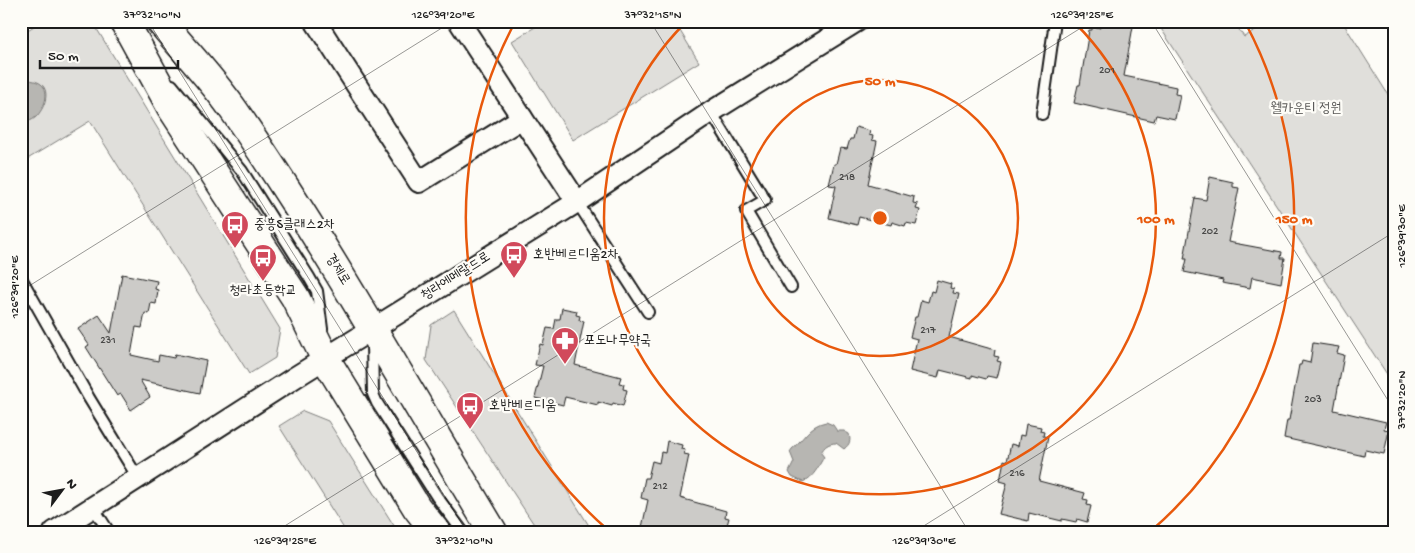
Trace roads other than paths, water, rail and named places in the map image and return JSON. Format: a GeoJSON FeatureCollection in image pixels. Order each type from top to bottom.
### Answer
{"type":"FeatureCollection","features":[{"type":"Feature","properties":{"kind":"main road","name":"경제로"},"geometry":{"type":"LineString","coordinates":[[160,21],[234,111],[340,274],[493,532]]}},
{"type":"Feature","properties":{"kind":"main road"},"geometry":{"type":"LineString","coordinates":[[128,29],[171,107],[295,297],[325,358],[417,508],[436,532]]}},
{"type":"Feature","properties":{"kind":"street"},"geometry":{"type":"LineString","coordinates":[[315,21],[419,182],[522,118]]}},
{"type":"Feature","properties":{"kind":"street"},"geometry":{"type":"LineString","coordinates":[[459,21],[577,202]]}},
{"type":"Feature","properties":{"kind":"street","name":"청라에메랄드로"},"geometry":{"type":"LineString","coordinates":[[54,532],[325,358],[577,202],[710,112],[857,21]]}},
{"type":"Feature","properties":{"kind":"lane"},"geometry":{"type":"LineString","coordinates":[[1042,114],[1055,21]]}},
{"type":"Feature","properties":{"kind":"lane"},"geometry":{"type":"LineString","coordinates":[[710,112],[765,200],[746,211],[791,287]]}},
{"type":"Feature","properties":{"kind":"lane"},"geometry":{"type":"LineString","coordinates":[[577,202],[648,312]]}},
{"type":"Feature","properties":{"kind":"lane"},"geometry":{"type":"LineString","coordinates":[[21,278],[89,398],[138,478]]}},
{"type":"Feature","properties":{"kind":"lane"},"geometry":{"type":"LineString","coordinates":[[371,329],[373,394],[377,403],[440,502],[463,532]]}},
{"type":"Feature","properties":{"kind":"lane"},"geometry":{"type":"LineString","coordinates":[[93,507],[109,532]]}},
{"type":"Feature","properties":{"kind":"place","name":"중흥S클래스2차"},"geometry":{"type":"Point","coordinates":[235,249]}},
{"type":"Feature","properties":{"kind":"place","name":"호반베르디움2차"},"geometry":{"type":"Point","coordinates":[514,279]}},
{"type":"Feature","properties":{"kind":"place","name":"청라초등학교"},"geometry":{"type":"Point","coordinates":[263,282]}},
{"type":"Feature","properties":{"kind":"place","name":"포도나무약국"},"geometry":{"type":"Point","coordinates":[565,365]}},
{"type":"Feature","properties":{"kind":"place","name":"호반베르디움"},"geometry":{"type":"Point","coordinates":[470,430]}},
{"type":"Feature","properties":{"kind":"park label","name":"웰카운티 정원"},"geometry":{"type":"Point","coordinates":[1306,109]}}]}
